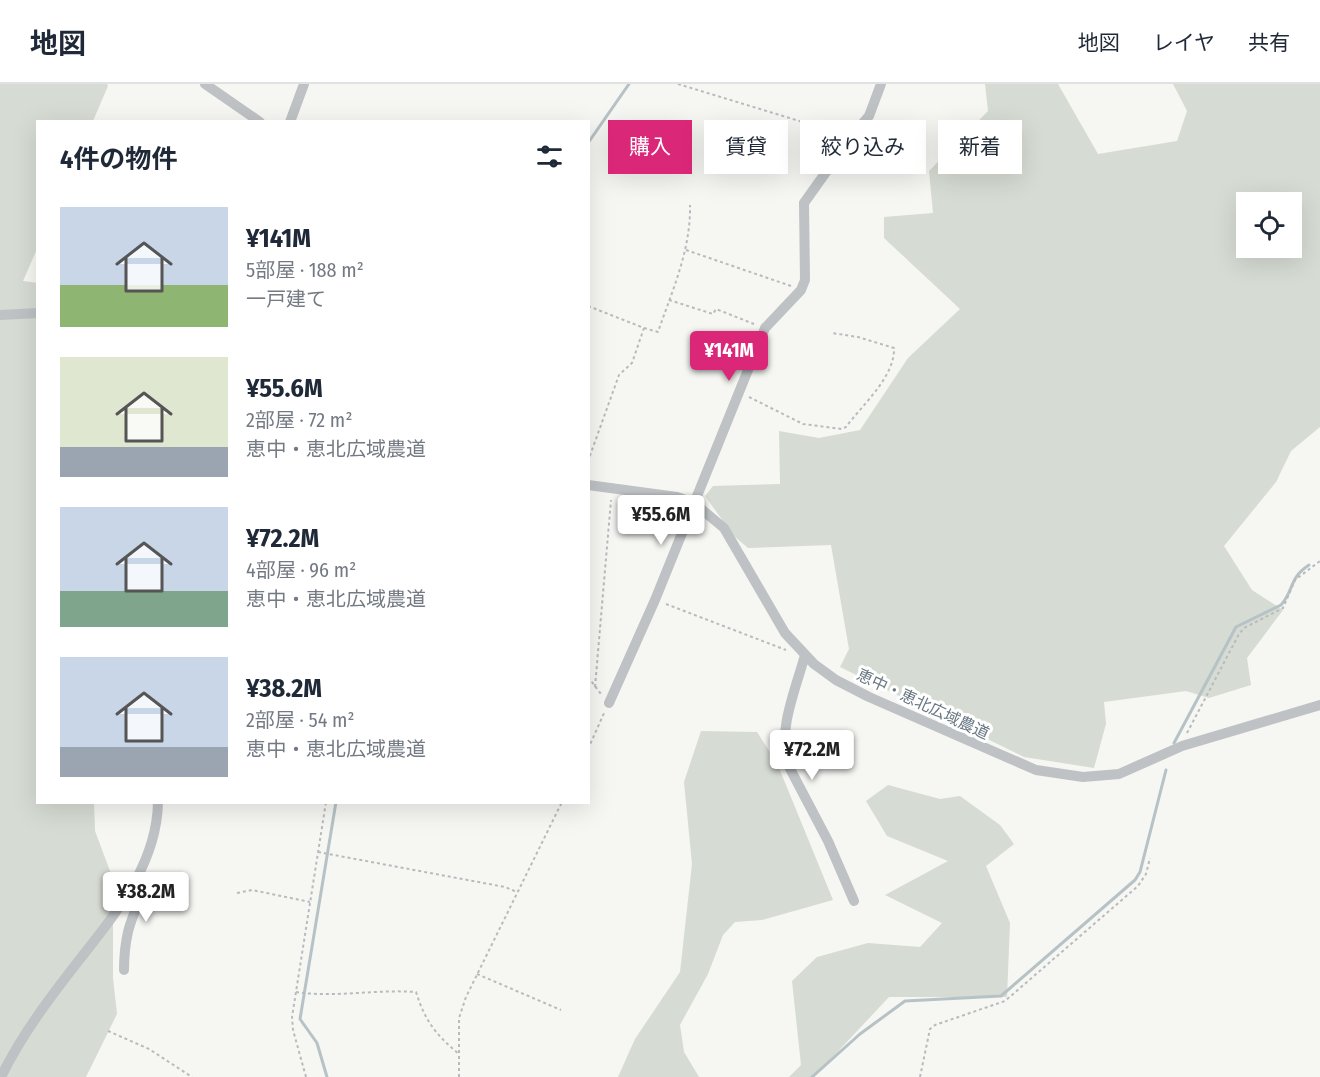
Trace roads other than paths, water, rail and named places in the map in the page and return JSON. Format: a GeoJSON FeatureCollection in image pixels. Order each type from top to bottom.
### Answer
{"type":"FeatureCollection","features":[{"type":"Feature","properties":{"kind":"street"},"geometry":{"type":"LineString","coordinates":[[205,84],[257,120]]}},
{"type":"Feature","properties":{"kind":"street"},"geometry":{"type":"LineString","coordinates":[[291,120],[304,84]]}},
{"type":"Feature","properties":{"kind":"street"},"geometry":{"type":"LineString","coordinates":[[609,703],[654,600],[765,328],[801,290],[805,280],[804,203],[850,136],[869,116],[881,84]]}},
{"type":"Feature","properties":{"kind":"street"},"geometry":{"type":"LineString","coordinates":[[0,315],[36,313]]}},
{"type":"Feature","properties":{"kind":"street","name":"恵中・恵北広域農道"},"geometry":{"type":"LineString","coordinates":[[590,485],[678,497],[694,503],[723,528],[755,579],[775,618],[801,652],[836,680],[868,697],[1036,770],[1083,777],[1119,774],[1182,746],[1320,705]]}},
{"type":"Feature","properties":{"kind":"street"},"geometry":{"type":"LineString","coordinates":[[801,652],[783,738],[784,752],[787,763],[828,841],[854,901]]}},
{"type":"Feature","properties":{"kind":"street"},"geometry":{"type":"LineString","coordinates":[[1,1077],[32,1023],[109,921],[135,882],[150,849],[158,804]]}},
{"type":"Feature","properties":{"kind":"street"},"geometry":{"type":"LineString","coordinates":[[124,970],[128,931],[136,911],[139,892],[135,882]]}},
{"type":"Feature","properties":{"kind":"waterway"},"geometry":{"type":"LineString","coordinates":[[590,140],[629,84]]}},
{"type":"Feature","properties":{"kind":"waterway"},"geometry":{"type":"LineString","coordinates":[[1174,743],[1236,627],[1281,605],[1298,575],[1309,565]]}},
{"type":"Feature","properties":{"kind":"waterway"},"geometry":{"type":"LineString","coordinates":[[812,1077],[860,1034],[905,1001],[1001,996],[1135,880],[1140,872],[1166,770]]}},
{"type":"Feature","properties":{"kind":"waterway"},"geometry":{"type":"LineString","coordinates":[[327,1077],[317,1043],[300,1019],[336,804]]}}]}
